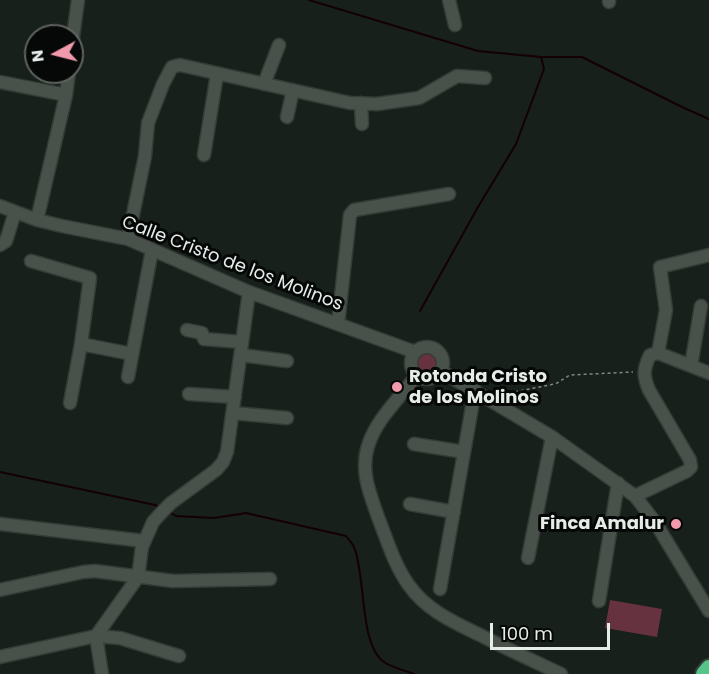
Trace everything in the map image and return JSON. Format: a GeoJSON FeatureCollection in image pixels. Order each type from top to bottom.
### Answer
{"type":"FeatureCollection","features":[{"type":"Feature","properties":{"kind":"highway"},"geometry":{"type":"LineString","coordinates":[[704,674],[709,668]]}},
{"type":"Feature","properties":{"kind":"street"},"geometry":{"type":"LineString","coordinates":[[75,24],[78,0]]}},
{"type":"Feature","properties":{"kind":"street"},"geometry":{"type":"LineString","coordinates":[[449,0],[455,25]]}},
{"type":"Feature","properties":{"kind":"street"},"geometry":{"type":"LineString","coordinates":[[264,84],[279,45]]}},
{"type":"Feature","properties":{"kind":"street"},"geometry":{"type":"LineString","coordinates":[[128,239],[145,156],[148,123],[171,67],[180,65],[350,103],[377,104],[419,98],[457,76],[485,78]]}},
{"type":"Feature","properties":{"kind":"street"},"geometry":{"type":"LineString","coordinates":[[204,155],[217,74]]}},
{"type":"Feature","properties":{"kind":"street"},"geometry":{"type":"LineString","coordinates":[[0,82],[66,95]]}},
{"type":"Feature","properties":{"kind":"street"},"geometry":{"type":"LineString","coordinates":[[37,220],[67,84]]}},
{"type":"Feature","properties":{"kind":"street"},"geometry":{"type":"LineString","coordinates":[[287,117],[293,90]]}},
{"type":"Feature","properties":{"kind":"street"},"geometry":{"type":"LineString","coordinates":[[361,103],[362,124]]}},
{"type":"Feature","properties":{"kind":"street"},"geometry":{"type":"LineString","coordinates":[[338,324],[350,215],[354,210],[449,194]]}},
{"type":"Feature","properties":{"kind":"street","name":"Calle Cristo de los Molinos"},"geometry":{"type":"LineString","coordinates":[[0,206],[37,220],[128,239],[249,292],[415,352]]}},
{"type":"Feature","properties":{"kind":"street"},"geometry":{"type":"LineString","coordinates":[[0,245],[6,241],[15,212]]}},
{"type":"Feature","properties":{"kind":"street"},"geometry":{"type":"LineString","coordinates":[[128,377],[152,250]]}},
{"type":"Feature","properties":{"kind":"street"},"geometry":{"type":"LineString","coordinates":[[658,352],[666,310],[660,267],[709,255]]}},
{"type":"Feature","properties":{"kind":"street"},"geometry":{"type":"LineString","coordinates":[[31,261],[90,278],[70,403]]}},
{"type":"Feature","properties":{"kind":"street"},"geometry":{"type":"LineString","coordinates":[[102,674],[96,636],[138,577],[144,541],[153,522],[171,503],[216,470],[223,462],[227,452],[249,292]]}},
{"type":"Feature","properties":{"kind":"street"},"geometry":{"type":"LineString","coordinates":[[691,366],[701,306]]}},
{"type":"Feature","properties":{"kind":"street"},"geometry":{"type":"LineString","coordinates":[[187,330],[202,333],[204,339],[242,342]]}},
{"type":"Feature","properties":{"kind":"street"},"geometry":{"type":"LineString","coordinates":[[81,344],[132,354]]}},
{"type":"Feature","properties":{"kind":"street"},"geometry":{"type":"LineString","coordinates":[[424,347],[434,348],[443,360],[441,371],[428,379],[417,375],[411,362],[415,352],[424,347]]}},
{"type":"Feature","properties":{"kind":"street"},"geometry":{"type":"LineString","coordinates":[[635,496],[691,467],[690,460],[645,381],[644,367],[650,355],[658,352],[709,373]]}},
{"type":"Feature","properties":{"kind":"street"},"geometry":{"type":"LineString","coordinates":[[240,355],[287,361]]}},
{"type":"Feature","properties":{"kind":"street"},"geometry":{"type":"LineString","coordinates":[[441,371],[552,437],[635,496],[655,522],[709,611]]}},
{"type":"Feature","properties":{"kind":"street"},"geometry":{"type":"LineString","coordinates":[[417,375],[384,415],[372,436],[365,460],[368,492],[395,562],[409,585],[428,607],[450,621],[561,674]]}},
{"type":"Feature","properties":{"kind":"street"},"geometry":{"type":"LineString","coordinates":[[440,589],[475,390]]}},
{"type":"Feature","properties":{"kind":"street"},"geometry":{"type":"LineString","coordinates":[[189,394],[235,397]]}},
{"type":"Feature","properties":{"kind":"street"},"geometry":{"type":"LineString","coordinates":[[233,413],[287,418]]}},
{"type":"Feature","properties":{"kind":"street"},"geometry":{"type":"LineString","coordinates":[[528,558],[552,437]]}},
{"type":"Feature","properties":{"kind":"street"},"geometry":{"type":"LineString","coordinates":[[414,444],[464,452]]}},
{"type":"Feature","properties":{"kind":"street"},"geometry":{"type":"LineString","coordinates":[[598,601],[618,483]]}},
{"type":"Feature","properties":{"kind":"street"},"geometry":{"type":"LineString","coordinates":[[410,504],[454,512]]}},
{"type":"Feature","properties":{"kind":"street"},"geometry":{"type":"LineString","coordinates":[[0,524],[144,541]]}},
{"type":"Feature","properties":{"kind":"street"},"geometry":{"type":"LineString","coordinates":[[0,590],[95,571],[173,581],[270,579]]}},
{"type":"Feature","properties":{"kind":"street"},"geometry":{"type":"LineString","coordinates":[[0,657],[96,636],[120,638],[179,656]]}},
{"type":"Feature","properties":{"kind":"path"},"geometry":{"type":"LineString","coordinates":[[503,394],[550,385],[570,375],[633,372],[644,367]]}},
{"type":"Feature","properties":{"kind":"shaded area"},"geometry":{"type":"Polygon","coordinates":[[[428,352],[436,355],[439,363],[436,371],[428,374],[420,371],[417,363],[420,355],[428,352]]]}},
{"type":"Feature","properties":{"kind":"shaded area"},"geometry":{"type":"Polygon","coordinates":[[[610,600],[662,609],[657,637],[605,628],[610,600]]]}},
{"type":"Feature","properties":{"kind":"waterway"},"geometry":{"type":"LineString","coordinates":[[309,0],[478,51],[541,57],[582,57],[709,119]]}},
{"type":"Feature","properties":{"kind":"waterway"},"geometry":{"type":"LineString","coordinates":[[420,311],[516,144],[544,69],[541,57]]}},
{"type":"Feature","properties":{"kind":"waterway"},"geometry":{"type":"LineString","coordinates":[[0,472],[161,508]]}},
{"type":"Feature","properties":{"kind":"waterway"},"geometry":{"type":"LineString","coordinates":[[169,512],[176,516],[214,518],[246,513],[346,536],[354,547],[358,559],[370,641],[384,662],[414,674]]}},
{"type":"Feature","properties":{"kind":"place","name":"Rotonda Cristo de los Molinos"},"geometry":{"type":"Point","coordinates":[397,387]}},
{"type":"Feature","properties":{"kind":"place","name":"Finca Amalur"},"geometry":{"type":"Point","coordinates":[676,524]}}]}
